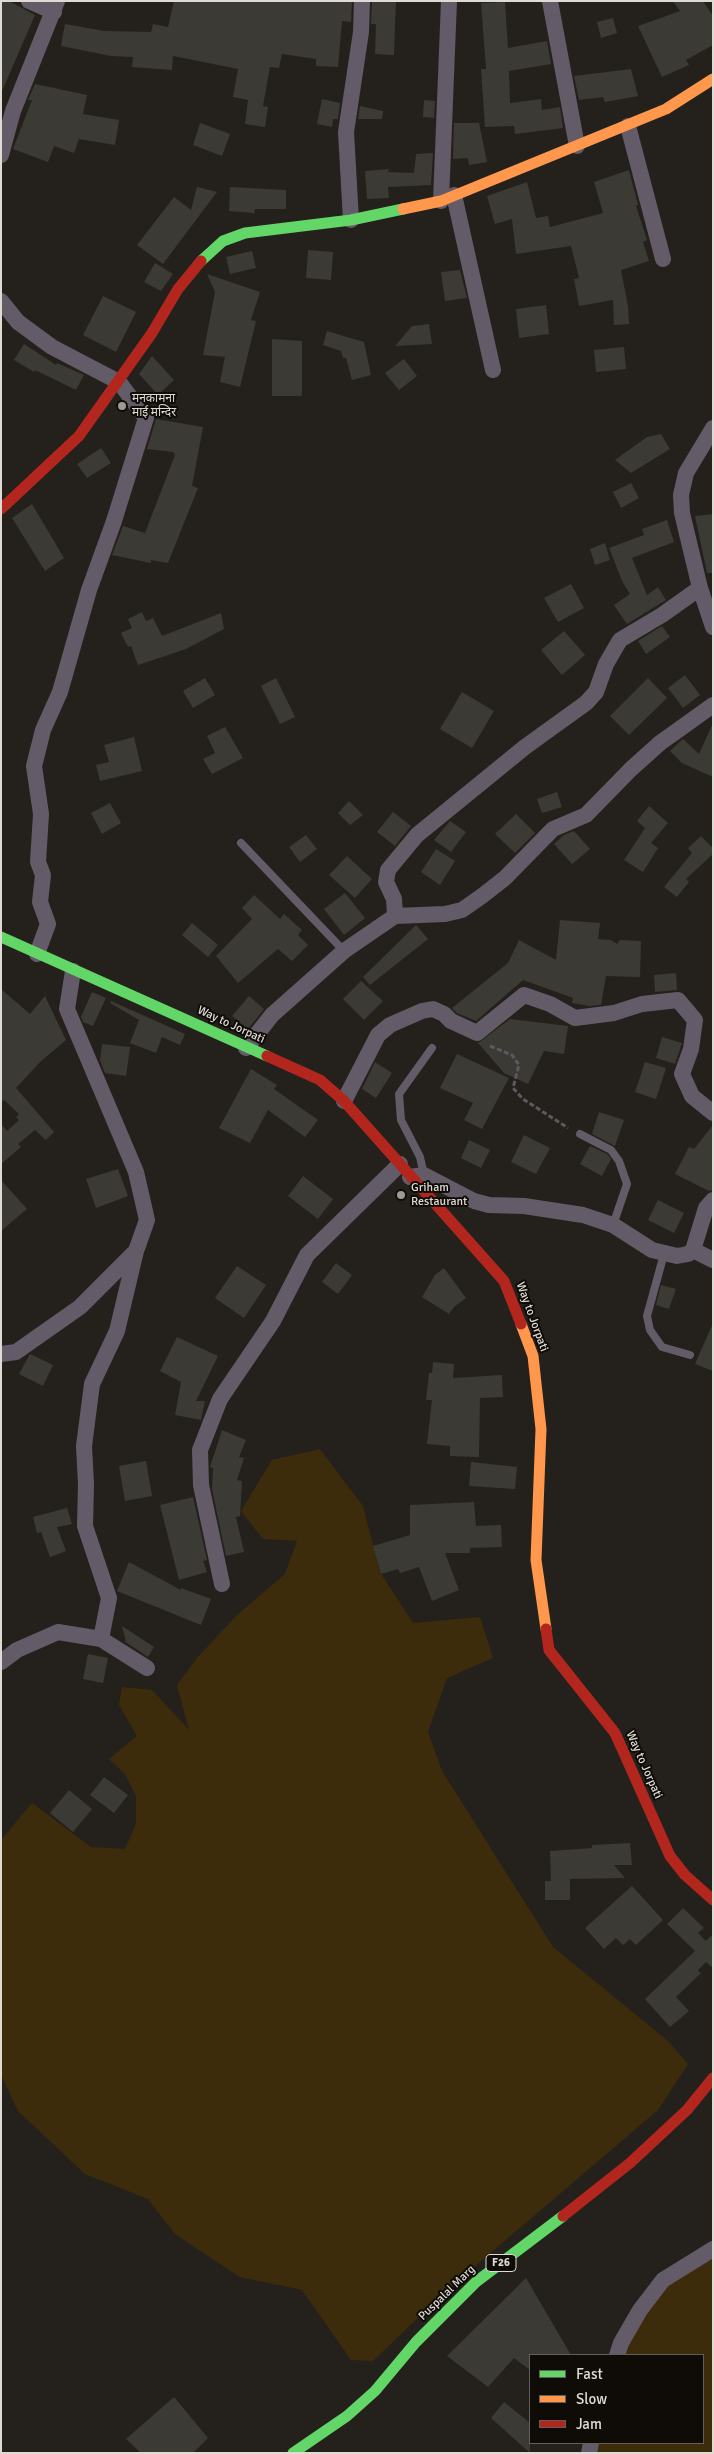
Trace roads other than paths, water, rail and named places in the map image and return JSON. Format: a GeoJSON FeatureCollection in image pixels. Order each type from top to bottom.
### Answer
{"type":"FeatureCollection","features":[{"type":"Feature","properties":{"kind":"street"},"geometry":{"type":"LineString","coordinates":[[1,156],[13,111],[56,7],[29,1]]}},
{"type":"Feature","properties":{"kind":"street"},"geometry":{"type":"LineString","coordinates":[[351,220],[346,132],[360,40],[362,1]]}},
{"type":"Feature","properties":{"kind":"street"},"geometry":{"type":"LineString","coordinates":[[449,1],[448,198],[492,370]]}},
{"type":"Feature","properties":{"kind":"street"},"geometry":{"type":"LineString","coordinates":[[550,1],[577,146]]}},
{"type":"Feature","properties":{"kind":"street"},"geometry":{"type":"LineString","coordinates":[[1,509],[79,436],[152,333],[178,289],[206,254],[223,241],[245,233],[351,220],[448,198],[628,126],[666,109],[713,80]]}},
{"type":"Feature","properties":{"kind":"street"},"geometry":{"type":"LineString","coordinates":[[628,126],[663,259]]}},
{"type":"Feature","properties":{"kind":"street"},"geometry":{"type":"LineString","coordinates":[[1,301],[18,322],[52,347],[118,382],[146,418],[114,521],[89,590],[60,692],[43,730],[34,766],[41,814],[38,862],[43,875],[40,902],[48,924],[37,954]]}},
{"type":"Feature","properties":{"kind":"street"},"geometry":{"type":"LineString","coordinates":[[713,428],[686,473],[681,495],[682,513],[700,588],[713,627]]}},
{"type":"Feature","properties":{"kind":"street"},"geometry":{"type":"LineString","coordinates":[[395,916],[394,899],[386,882],[388,870],[417,835],[525,747],[586,703],[596,692],[606,664],[620,640],[662,615],[700,588]]}},
{"type":"Feature","properties":{"kind":"street"},"geometry":{"type":"LineString","coordinates":[[246,1048],[272,1015],[344,950],[395,916],[445,914],[462,910],[505,878],[553,829],[586,815],[653,750],[713,705]]}},
{"type":"Feature","properties":{"kind":"street","name":"Way to Jorpati"},"geometry":{"type":"LineString","coordinates":[[1,936],[37,954],[320,1080],[344,1101],[411,1172],[504,1281],[533,1356],[541,1430],[536,1560],[549,1650],[575,1685],[616,1733],[670,1856],[685,1875],[713,1900]]}},
{"type":"Feature","properties":{"kind":"street"},"geometry":{"type":"LineString","coordinates":[[73,970],[67,1009],[136,1172],[147,1220],[136,1252],[117,1331],[92,1384],[84,1446],[86,1484],[84,1526],[109,1598],[102,1639]]}},
{"type":"Feature","properties":{"kind":"street"},"geometry":{"type":"LineString","coordinates":[[344,1101],[378,1036],[390,1025],[422,1011],[433,1009],[444,1014],[451,1021],[477,1033],[524,995],[550,1004],[575,1018],[614,1013],[642,1004],[678,1000],[695,1020],[691,1049],[682,1074],[692,1096],[713,1113]]}},
{"type":"Feature","properties":{"kind":"street"},"geometry":{"type":"LineString","coordinates":[[222,1584],[201,1485],[200,1450],[220,1399],[273,1321],[307,1256],[411,1172],[474,1201],[583,1215],[614,1225],[652,1250],[677,1256],[688,1254],[693,1250],[706,1208],[713,1200]]}},
{"type":"Feature","properties":{"kind":"street"},"geometry":{"type":"LineString","coordinates":[[693,1250],[713,1260]]}},
{"type":"Feature","properties":{"kind":"street"},"geometry":{"type":"LineString","coordinates":[[1,1354],[16,1352],[80,1308],[136,1252]]}},
{"type":"Feature","properties":{"kind":"street"},"geometry":{"type":"LineString","coordinates":[[1,1662],[16,1650],[58,1632],[102,1639],[147,1668]]}},
{"type":"Feature","properties":{"kind":"street","name":"Puspalal Marg"},"geometry":{"type":"LineString","coordinates":[[293,2453],[354,2410],[375,2391],[416,2342],[476,2282],[630,2163],[687,2110],[713,2078]]}},
{"type":"Feature","properties":{"kind":"street"},"geometry":{"type":"LineString","coordinates":[[617,2354],[621,2343],[640,2310],[663,2280],[713,2250]]}},
{"type":"Feature","properties":{"kind":"lane"},"geometry":{"type":"LineString","coordinates":[[241,843],[344,950]]}},
{"type":"Feature","properties":{"kind":"lane"},"geometry":{"type":"LineString","coordinates":[[411,1172],[420,1157],[401,1120],[399,1094],[432,1048]]}},
{"type":"Feature","properties":{"kind":"lane"},"geometry":{"type":"LineString","coordinates":[[580,1134],[611,1150],[619,1161],[627,1184],[614,1225]]}},
{"type":"Feature","properties":{"kind":"lane"},"geometry":{"type":"LineString","coordinates":[[664,1254],[647,1316],[650,1330],[662,1347],[690,1354]]}},
{"type":"Feature","properties":{"kind":"place","name":"मनकामना माई मन्दिर"},"geometry":{"type":"Point","coordinates":[122,406]}},
{"type":"Feature","properties":{"kind":"place","name":"Griham Restaurant"},"geometry":{"type":"Point","coordinates":[401,1195]}}]}
